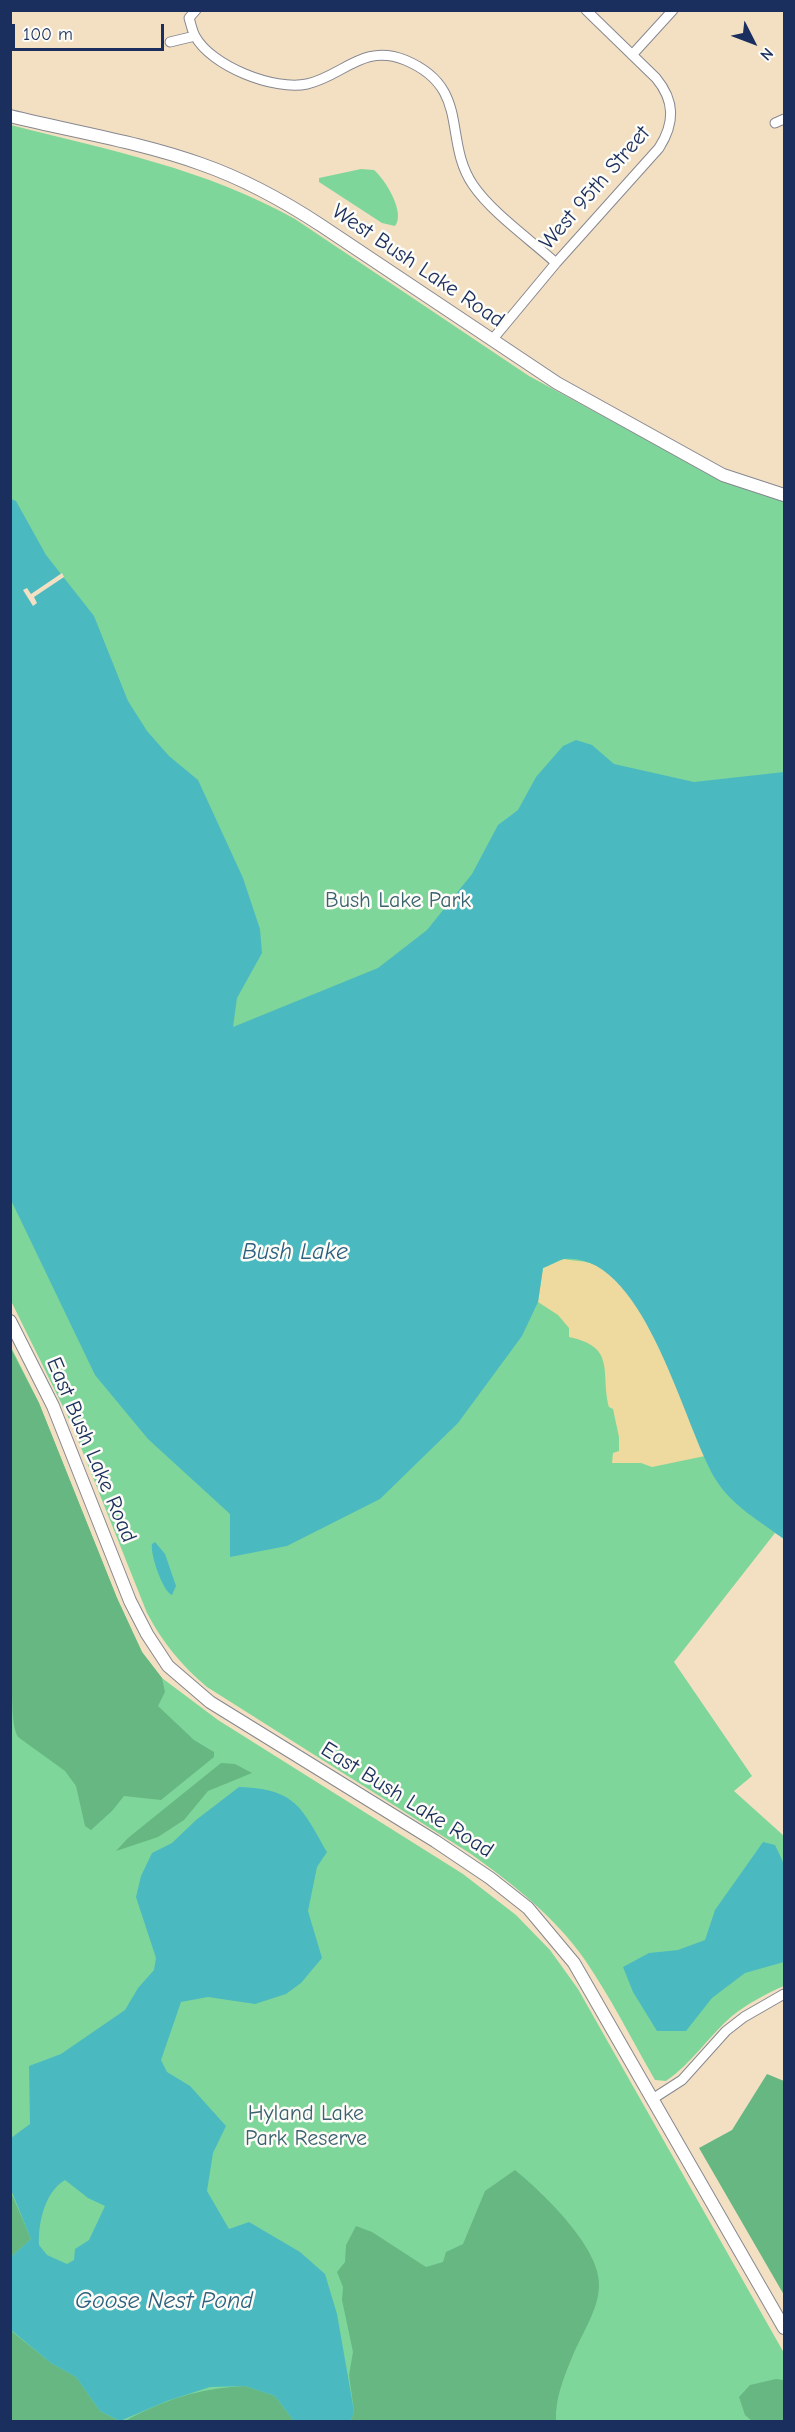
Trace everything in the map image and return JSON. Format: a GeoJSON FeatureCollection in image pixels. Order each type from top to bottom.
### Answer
{"type":"FeatureCollection","features":[{"type":"Feature","properties":{"kind":"street","name":"West 95th Street"},"geometry":{"type":"LineString","coordinates":[[492,340],[556,263],[659,148],[667,136],[672,120],[671,105],[666,90],[586,10]]}},
{"type":"Feature","properties":{"kind":"street"},"geometry":{"type":"LineString","coordinates":[[632,55],[673,10]]}},
{"type":"Feature","properties":{"kind":"street"},"geometry":{"type":"LineString","coordinates":[[193,14],[195,36],[211,55],[231,67],[273,83],[290,86],[307,84],[324,78],[351,62],[378,55],[392,56],[423,70],[437,83],[448,99],[455,117],[459,154],[474,186],[556,263]]}},
{"type":"Feature","properties":{"kind":"street"},"geometry":{"type":"LineString","coordinates":[[170,42],[195,36]]}},
{"type":"Feature","properties":{"kind":"street","name":"West Bush Lake Road"},"geometry":{"type":"LineString","coordinates":[[10,116],[157,150],[243,181],[294,207],[557,383],[723,475],[784,495]]}},
{"type":"Feature","properties":{"kind":"street"},"geometry":{"type":"LineString","coordinates":[[775,123],[784,119]]}},
{"type":"Feature","properties":{"kind":"street","name":"East Bush Lake Road"},"geometry":{"type":"LineString","coordinates":[[10,1321],[53,1406],[130,1601],[147,1634],[168,1666],[210,1702],[435,1841],[490,1878],[528,1908],[574,1963],[654,2098],[784,2328]]}},
{"type":"Feature","properties":{"kind":"street"},"geometry":{"type":"LineString","coordinates":[[654,2098],[682,2080],[726,2031],[748,2014],[784,1994]]}},
{"type":"Feature","properties":{"kind":"green space","name":"Bush Lake Park"},"geometry":{"type":"Polygon","coordinates":[[[11,125],[192,174],[261,202],[295,219],[529,376],[719,479],[784,501],[784,1539],[775,1533],[674,1662],[752,1776],[734,1791],[784,1836],[784,1986],[757,1999],[732,2016],[684,2066],[666,2081],[655,2080],[595,1974],[573,1944],[547,1915],[471,1854],[207,1687],[173,1653],[147,1613],[72,1425],[11,1301],[11,125]]]}},
{"type":"Feature","properties":{"kind":"green space"},"geometry":{"type":"Polygon","coordinates":[[[361,169],[374,170],[393,196],[398,213],[395,226],[382,223],[319,182],[319,178],[361,169]]]}},
{"type":"Feature","properties":{"kind":"green space"},"geometry":{"type":"Polygon","coordinates":[[[10,1347],[39,1403],[117,1598],[142,1652],[162,1678],[165,1692],[158,1706],[194,1740],[214,1752],[214,1757],[161,1800],[124,1796],[112,1811],[91,1830],[85,1826],[76,1786],[65,1771],[18,1737],[14,1724],[10,1674],[10,1347]]]}},
{"type":"Feature","properties":{"kind":"green space","name":"Hyland Lake Park Reserve"},"geometry":{"type":"Polygon","coordinates":[[[11,1347],[39,1403],[117,1598],[142,1652],[162,1678],[218,1720],[463,1874],[516,1915],[550,1950],[578,1989],[784,2353],[784,2421],[11,2421],[11,1347]]]}},
{"type":"Feature","properties":{"kind":"green space"},"geometry":{"type":"Polygon","coordinates":[[[221,1763],[235,1764],[252,1773],[208,1791],[184,1820],[158,1837],[116,1851],[128,1838],[221,1763]]]}},
{"type":"Feature","properties":{"kind":"green space"},"geometry":{"type":"Polygon","coordinates":[[[767,2074],[784,2081],[784,2295],[699,2148],[732,2130],[767,2074]]]}},
{"type":"Feature","properties":{"kind":"green space"},"geometry":{"type":"Polygon","coordinates":[[[515,2170],[569,2223],[591,2256],[597,2272],[599,2287],[596,2304],[563,2379],[557,2404],[556,2421],[351,2421],[354,2411],[349,2375],[353,2352],[342,2300],[343,2287],[337,2272],[345,2262],[346,2245],[356,2226],[372,2232],[426,2267],[443,2262],[446,2252],[463,2244],[485,2191],[515,2170]]]}},
{"type":"Feature","properties":{"kind":"green space"},"geometry":{"type":"Polygon","coordinates":[[[10,2190],[31,2239],[11,2257],[10,2257],[10,2190]]]}},
{"type":"Feature","properties":{"kind":"green space"},"geometry":{"type":"Polygon","coordinates":[[[10,2330],[51,2363],[76,2377],[100,2411],[120,2421],[11,2421],[10,2330]]]}},
{"type":"Feature","properties":{"kind":"green space"},"geometry":{"type":"Polygon","coordinates":[[[776,2379],[784,2380],[784,2421],[752,2421],[745,2415],[739,2397],[750,2385],[776,2379]]]}},
{"type":"Feature","properties":{"kind":"green space"},"geometry":{"type":"Polygon","coordinates":[[[245,2386],[275,2396],[294,2421],[123,2422],[182,2396],[213,2389],[245,2386]]]}},
{"type":"Feature","properties":{"kind":"sand"},"geometry":{"type":"Polygon","coordinates":[[[564,1259],[596,1265],[613,1277],[630,1296],[661,1350],[705,1456],[652,1467],[641,1463],[612,1463],[613,1453],[619,1451],[619,1437],[613,1409],[609,1407],[604,1363],[600,1354],[584,1341],[569,1337],[569,1328],[558,1315],[538,1302],[543,1268],[564,1259]]]}},
{"type":"Feature","properties":{"kind":"water","name":"Bush Lake"},"geometry":{"type":"Polygon","coordinates":[[[11,499],[16,501],[46,555],[94,616],[128,701],[147,731],[169,756],[198,780],[243,878],[260,929],[262,953],[237,998],[233,1027],[378,968],[427,930],[472,874],[498,825],[518,810],[536,777],[563,746],[576,740],[592,745],[614,764],[694,782],[784,772],[784,1539],[738,1506],[716,1480],[703,1455],[658,1346],[639,1311],[617,1283],[592,1264],[564,1259],[543,1268],[538,1302],[522,1336],[458,1423],[380,1499],[287,1546],[230,1557],[230,1514],[148,1439],[95,1375],[11,1200],[11,499]]]}},
{"type":"Feature","properties":{"kind":"water"},"geometry":{"type":"Polygon","coordinates":[[[155,1542],[165,1554],[176,1586],[172,1595],[161,1580],[155,1564],[152,1544],[155,1542]]]}},
{"type":"Feature","properties":{"kind":"water","name":"Goose Nest Pond"},"geometry":{"type":"Polygon","coordinates":[[[239,1787],[258,1788],[285,1796],[294,1803],[310,1823],[327,1852],[317,1867],[308,1911],[322,1958],[301,1983],[286,1994],[255,2004],[208,1997],[181,2002],[161,2060],[167,2072],[190,2086],[226,2126],[213,2153],[207,2191],[229,2229],[249,2222],[300,2252],[325,2274],[337,2314],[354,2411],[351,2421],[294,2421],[275,2396],[245,2386],[210,2387],[167,2401],[120,2421],[100,2411],[76,2377],[51,2363],[11,2330],[11,2257],[31,2239],[11,2190],[11,2138],[30,2124],[29,2066],[61,2054],[125,2010],[138,1988],[154,1970],[156,1958],[136,1897],[141,1876],[152,1853],[172,1843],[196,1820],[239,1787]],[[65,2180],[52,2192],[44,2208],[39,2236],[39,2245],[47,2255],[67,2264],[74,2260],[75,2249],[89,2240],[105,2206],[88,2198],[65,2180]]]}},
{"type":"Feature","properties":{"kind":"water"},"geometry":{"type":"Polygon","coordinates":[[[763,1842],[775,1845],[784,1864],[784,1962],[745,1973],[712,1998],[686,2031],[657,2031],[633,1992],[623,1967],[649,1953],[678,1950],[705,1940],[715,1910],[763,1842]]]}},
{"type":"Feature","properties":{"kind":"pier"},"geometry":{"type":"Polygon","coordinates":[[[62,573],[64,577],[34,597],[37,603],[33,606],[23,590],[27,588],[31,594],[62,573]]]}}]}
